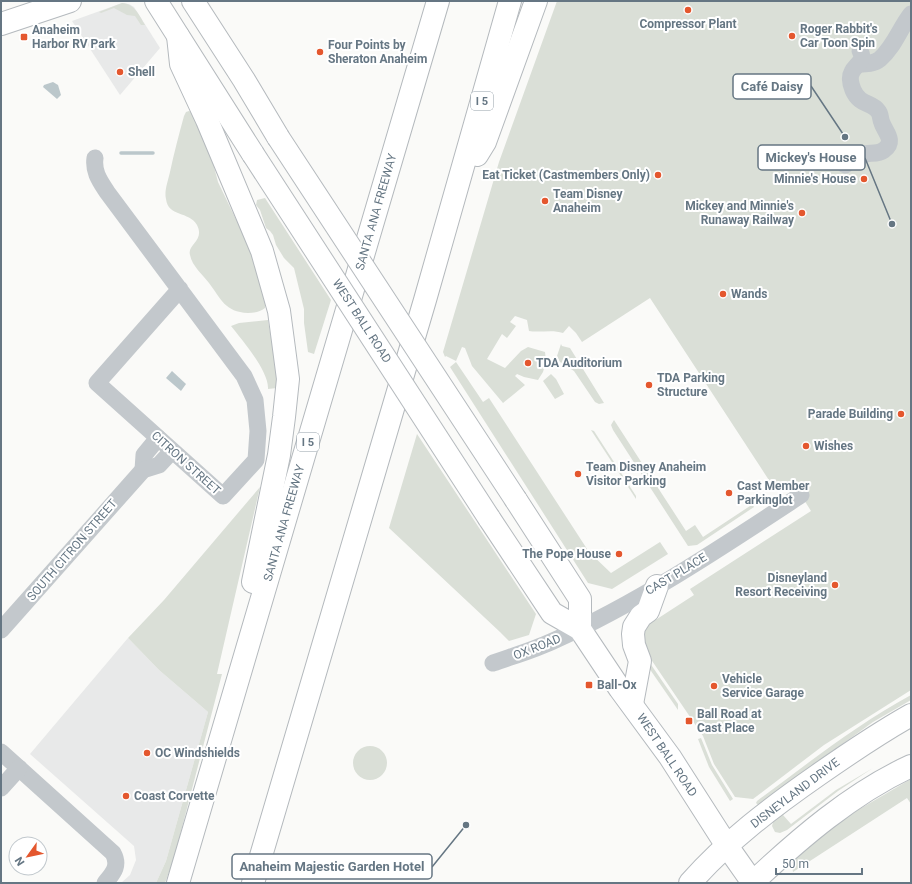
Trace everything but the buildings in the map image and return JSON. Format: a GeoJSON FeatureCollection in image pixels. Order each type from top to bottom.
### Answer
{"type":"FeatureCollection","features":[{"type":"Feature","properties":{"kind":"main road"},"geometry":{"type":"LineString","coordinates":[[1,24],[70,1]]}},
{"type":"Feature","properties":{"kind":"main road","name":"WEST BALL ROAD"},"geometry":{"type":"LineString","coordinates":[[156,1],[253,154],[552,613],[580,629],[670,757],[727,846],[753,883]]}},
{"type":"Feature","properties":{"kind":"main road"},"geometry":{"type":"LineString","coordinates":[[193,1],[244,80],[278,137],[580,599],[580,629]]}},
{"type":"Feature","properties":{"kind":"main road","name":"SANTA ANA FREEWAY"},"geometry":{"type":"LineString","coordinates":[[178,883],[438,1]]}},
{"type":"Feature","properties":{"kind":"main road","name":"I 5"},"geometry":{"type":"LineString","coordinates":[[254,883],[425,300],[510,1]]}},
{"type":"Feature","properties":{"kind":"main road"},"geometry":{"type":"LineString","coordinates":[[459,180],[485,142],[536,1]]}},
{"type":"Feature","properties":{"kind":"main road"},"geometry":{"type":"LineString","coordinates":[[178,36],[181,64],[207,120],[262,251],[279,311],[288,379],[279,455],[224,727]]}},
{"type":"Feature","properties":{"kind":"main road"},"geometry":{"type":"LineString","coordinates":[[632,704],[640,661],[634,644],[634,627],[642,616],[648,611],[657,586]]}},
{"type":"Feature","properties":{"kind":"main road","name":"DISNEYLAND DRIVE"},"geometry":{"type":"LineString","coordinates":[[690,883],[704,867],[755,821],[856,748],[911,716]]}},
{"type":"Feature","properties":{"kind":"main road"},"geometry":{"type":"LineString","coordinates":[[753,883],[781,856],[845,806],[888,778],[911,766]]}},
{"type":"Feature","properties":{"kind":"street"},"geometry":{"type":"LineString","coordinates":[[845,165],[860,155],[875,154],[888,146],[890,141],[882,124],[879,113],[873,107],[862,101],[853,89],[851,76],[860,58],[870,64],[880,59],[911,14]]}},
{"type":"Feature","properties":{"kind":"street","name":"CITRON STREET"},"geometry":{"type":"LineString","coordinates":[[95,158],[94,165],[98,179],[180,289],[244,376],[255,400],[258,431],[256,460],[223,496],[97,383],[180,289]]}},
{"type":"Feature","properties":{"kind":"street","name":"SOUTH CITRON STREET"},"geometry":{"type":"LineString","coordinates":[[143,470],[144,455],[158,438]]}},
{"type":"Feature","properties":{"kind":"street","name":"SOUTH CITRON STREET"},"geometry":{"type":"LineString","coordinates":[[1,630],[143,470],[159,465],[172,451]]}},
{"type":"Feature","properties":{"kind":"street","name":"CAST PLACE"},"geometry":{"type":"LineString","coordinates":[[580,629],[657,586],[771,515],[778,499],[801,495]]}},
{"type":"Feature","properties":{"kind":"street","name":"OX ROAD"},"geometry":{"type":"LineString","coordinates":[[493,663],[551,642],[580,629]]}},
{"type":"Feature","properties":{"kind":"street"},"geometry":{"type":"LineString","coordinates":[[1,752],[110,848],[117,861],[115,869],[105,883]]}},
{"type":"Feature","properties":{"kind":"street"},"geometry":{"type":"LineString","coordinates":[[1,788],[19,768]]}},
{"type":"Feature","properties":{"kind":"shaded area"},"geometry":{"type":"Polygon","coordinates":[[[557,1],[911,1],[911,690],[824,745],[753,799],[735,797],[714,764],[703,736],[646,652],[643,638],[652,617],[657,619],[694,595],[690,589],[811,511],[796,487],[793,484],[781,491],[776,491],[650,298],[582,342],[569,326],[563,333],[555,331],[529,331],[527,320],[515,316],[510,322],[516,326],[507,338],[502,334],[487,359],[505,368],[521,351],[528,347],[545,352],[546,361],[548,364],[545,365],[538,380],[517,374],[515,376],[525,385],[503,403],[472,366],[465,348],[462,347],[456,361],[446,356],[445,357],[443,352],[499,162],[557,1]]]}},
{"type":"Feature","properties":{"kind":"shaded area"},"geometry":{"type":"Polygon","coordinates":[[[122,3],[129,4],[134,7],[160,48],[120,95],[72,21],[122,3]]]}},
{"type":"Feature","properties":{"kind":"shaded area"},"geometry":{"type":"Polygon","coordinates":[[[122,3],[130,5],[139,14],[145,25],[141,25],[135,16],[127,15],[114,8],[101,13],[99,12],[122,3]]]}},
{"type":"Feature","properties":{"kind":"shaded area"},"geometry":{"type":"Polygon","coordinates":[[[53,82],[58,85],[61,95],[57,99],[43,87],[44,85],[53,82]]]}},
{"type":"Feature","properties":{"kind":"shaded area"},"geometry":{"type":"Polygon","coordinates":[[[186,112],[192,112],[207,140],[218,182],[256,264],[266,299],[265,308],[259,311],[248,313],[240,312],[224,304],[195,267],[191,259],[191,248],[198,239],[199,235],[197,225],[189,218],[171,209],[168,205],[166,186],[184,116],[186,112]]]}},
{"type":"Feature","properties":{"kind":"shaded area"},"geometry":{"type":"Polygon","coordinates":[[[265,198],[331,300],[314,354],[308,352],[304,323],[304,309],[294,268],[284,258],[276,245],[273,235],[266,228],[260,210],[256,205],[257,200],[265,198]]]}},
{"type":"Feature","properties":{"kind":"shaded area"},"geometry":{"type":"Polygon","coordinates":[[[268,320],[276,362],[277,388],[268,389],[267,382],[260,365],[231,326],[239,323],[268,320]]]}},
{"type":"Feature","properties":{"kind":"shaded area"},"geometry":{"type":"Polygon","coordinates":[[[561,344],[562,346],[570,348],[604,403],[599,404],[595,402],[574,371],[560,362],[557,356],[561,344]]]}},
{"type":"Feature","properties":{"kind":"shaded area"},"geometry":{"type":"Polygon","coordinates":[[[456,362],[483,402],[489,398],[589,552],[611,573],[660,542],[668,554],[612,589],[588,583],[450,367],[456,362]]]}},
{"type":"Feature","properties":{"kind":"shaded area"},"geometry":{"type":"Polygon","coordinates":[[[172,371],[186,384],[181,391],[166,378],[172,371]]]}},
{"type":"Feature","properties":{"kind":"shaded area"},"geometry":{"type":"Polygon","coordinates":[[[551,374],[556,379],[564,394],[555,399],[543,381],[551,374]]]}},
{"type":"Feature","properties":{"kind":"shaded area"},"geometry":{"type":"Polygon","coordinates":[[[614,420],[686,531],[695,525],[703,537],[750,506],[746,499],[750,500],[754,507],[697,545],[688,546],[613,430],[611,425],[614,420]]]}},
{"type":"Feature","properties":{"kind":"shaded area"},"geometry":{"type":"Polygon","coordinates":[[[591,430],[594,431],[636,496],[636,499],[591,430]]]}},
{"type":"Feature","properties":{"kind":"shaded area"},"geometry":{"type":"Polygon","coordinates":[[[417,434],[536,614],[529,635],[509,641],[389,528],[417,434]]]}},
{"type":"Feature","properties":{"kind":"shaded area"},"geometry":{"type":"Polygon","coordinates":[[[260,487],[217,674],[222,674],[174,858],[165,883],[156,883],[166,861],[208,712],[159,670],[128,638],[164,600],[260,487]]]}},
{"type":"Feature","properties":{"kind":"shaded area"},"geometry":{"type":"Polygon","coordinates":[[[128,638],[159,670],[208,712],[166,861],[156,883],[121,883],[130,875],[136,860],[134,846],[30,754],[128,638]]]}},
{"type":"Feature","properties":{"kind":"shaded area"},"geometry":{"type":"Polygon","coordinates":[[[643,653],[678,704],[678,710],[640,655],[643,653]]]}},
{"type":"Feature","properties":{"kind":"shaded area"},"geometry":{"type":"Polygon","coordinates":[[[911,695],[911,700],[873,722],[758,805],[756,803],[832,745],[911,695]]]}},
{"type":"Feature","properties":{"kind":"shaded area"},"geometry":{"type":"Polygon","coordinates":[[[701,738],[712,765],[733,799],[730,801],[709,767],[698,739],[701,738]]]}},
{"type":"Feature","properties":{"kind":"shaded area"},"geometry":{"type":"Polygon","coordinates":[[[367,746],[373,746],[377,747],[384,753],[387,763],[386,770],[380,777],[373,780],[367,780],[363,779],[356,773],[353,766],[353,760],[354,756],[360,749],[367,746]]]}},
{"type":"Feature","properties":{"kind":"shaded area"},"geometry":{"type":"Polygon","coordinates":[[[873,768],[838,791],[787,830],[780,833],[775,832],[772,826],[774,819],[810,792],[783,815],[791,824],[836,790],[873,768]]]}},
{"type":"Feature","properties":{"kind":"shaded area"},"geometry":{"type":"Polygon","coordinates":[[[911,779],[911,804],[907,798],[793,872],[792,866],[795,862],[793,859],[846,817],[911,779]]]}},
{"type":"Feature","properties":{"kind":"waterway"},"geometry":{"type":"LineString","coordinates":[[121,153],[153,153]]}},
{"type":"Feature","properties":{"kind":"place","name":"Compressor Plant"},"geometry":{"type":"Point","coordinates":[688,10]}},
{"type":"Feature","properties":{"kind":"place","name":"Roger Rabbit's Car Toon Spin"},"geometry":{"type":"Point","coordinates":[792,36]}},
{"type":"Feature","properties":{"kind":"place","name":"Anaheim Harbor RV Park"},"geometry":{"type":"Point","coordinates":[24,37]}},
{"type":"Feature","properties":{"kind":"place","name":"Four Points by Sheraton Anaheim"},"geometry":{"type":"Point","coordinates":[320,52]}},
{"type":"Feature","properties":{"kind":"place","name":"Shell"},"geometry":{"type":"Point","coordinates":[120,72]}},
{"type":"Feature","properties":{"kind":"place","name":"Café Daisy"},"geometry":{"type":"Point","coordinates":[845,137]}},
{"type":"Feature","properties":{"kind":"place","name":"Eat Ticket (Castmembers Only)"},"geometry":{"type":"Point","coordinates":[658,175]}},
{"type":"Feature","properties":{"kind":"place","name":"Minnie's House"},"geometry":{"type":"Point","coordinates":[864,179]}},
{"type":"Feature","properties":{"kind":"place","name":"Team Disney Anaheim"},"geometry":{"type":"Point","coordinates":[545,201]}},
{"type":"Feature","properties":{"kind":"place","name":"Mickey and Minnie's Runaway Railway"},"geometry":{"type":"Point","coordinates":[802,213]}},
{"type":"Feature","properties":{"kind":"place","name":"Mickey's House"},"geometry":{"type":"Point","coordinates":[892,224]}},
{"type":"Feature","properties":{"kind":"place","name":"Wands"},"geometry":{"type":"Point","coordinates":[723,294]}},
{"type":"Feature","properties":{"kind":"place","name":"TDA Auditorium"},"geometry":{"type":"Point","coordinates":[528,363]}},
{"type":"Feature","properties":{"kind":"place","name":"TDA Parking Structure"},"geometry":{"type":"Point","coordinates":[649,385]}},
{"type":"Feature","properties":{"kind":"place","name":"Parade Building"},"geometry":{"type":"Point","coordinates":[901,414]}},
{"type":"Feature","properties":{"kind":"place","name":"Wishes"},"geometry":{"type":"Point","coordinates":[806,446]}},
{"type":"Feature","properties":{"kind":"place","name":"Team Disney Anaheim Visitor Parking"},"geometry":{"type":"Point","coordinates":[578,474]}},
{"type":"Feature","properties":{"kind":"place","name":"Cast Member Parkinglot"},"geometry":{"type":"Point","coordinates":[729,493]}},
{"type":"Feature","properties":{"kind":"place","name":"The Pope House"},"geometry":{"type":"Point","coordinates":[619,554]}},
{"type":"Feature","properties":{"kind":"place","name":"Disneyland Resort Receiving"},"geometry":{"type":"Point","coordinates":[835,585]}},
{"type":"Feature","properties":{"kind":"place","name":"Ball-Ox"},"geometry":{"type":"Point","coordinates":[589,685]}},
{"type":"Feature","properties":{"kind":"place","name":"Vehicle Service Garage"},"geometry":{"type":"Point","coordinates":[714,686]}},
{"type":"Feature","properties":{"kind":"place","name":"Ball Road at Cast Place"},"geometry":{"type":"Point","coordinates":[689,721]}},
{"type":"Feature","properties":{"kind":"place","name":"OC Windshields"},"geometry":{"type":"Point","coordinates":[147,753]}},
{"type":"Feature","properties":{"kind":"place","name":"Coast Corvette"},"geometry":{"type":"Point","coordinates":[126,796]}},
{"type":"Feature","properties":{"kind":"place","name":"Anaheim Majestic Garden Hotel"},"geometry":{"type":"Point","coordinates":[466,825]}}]}
